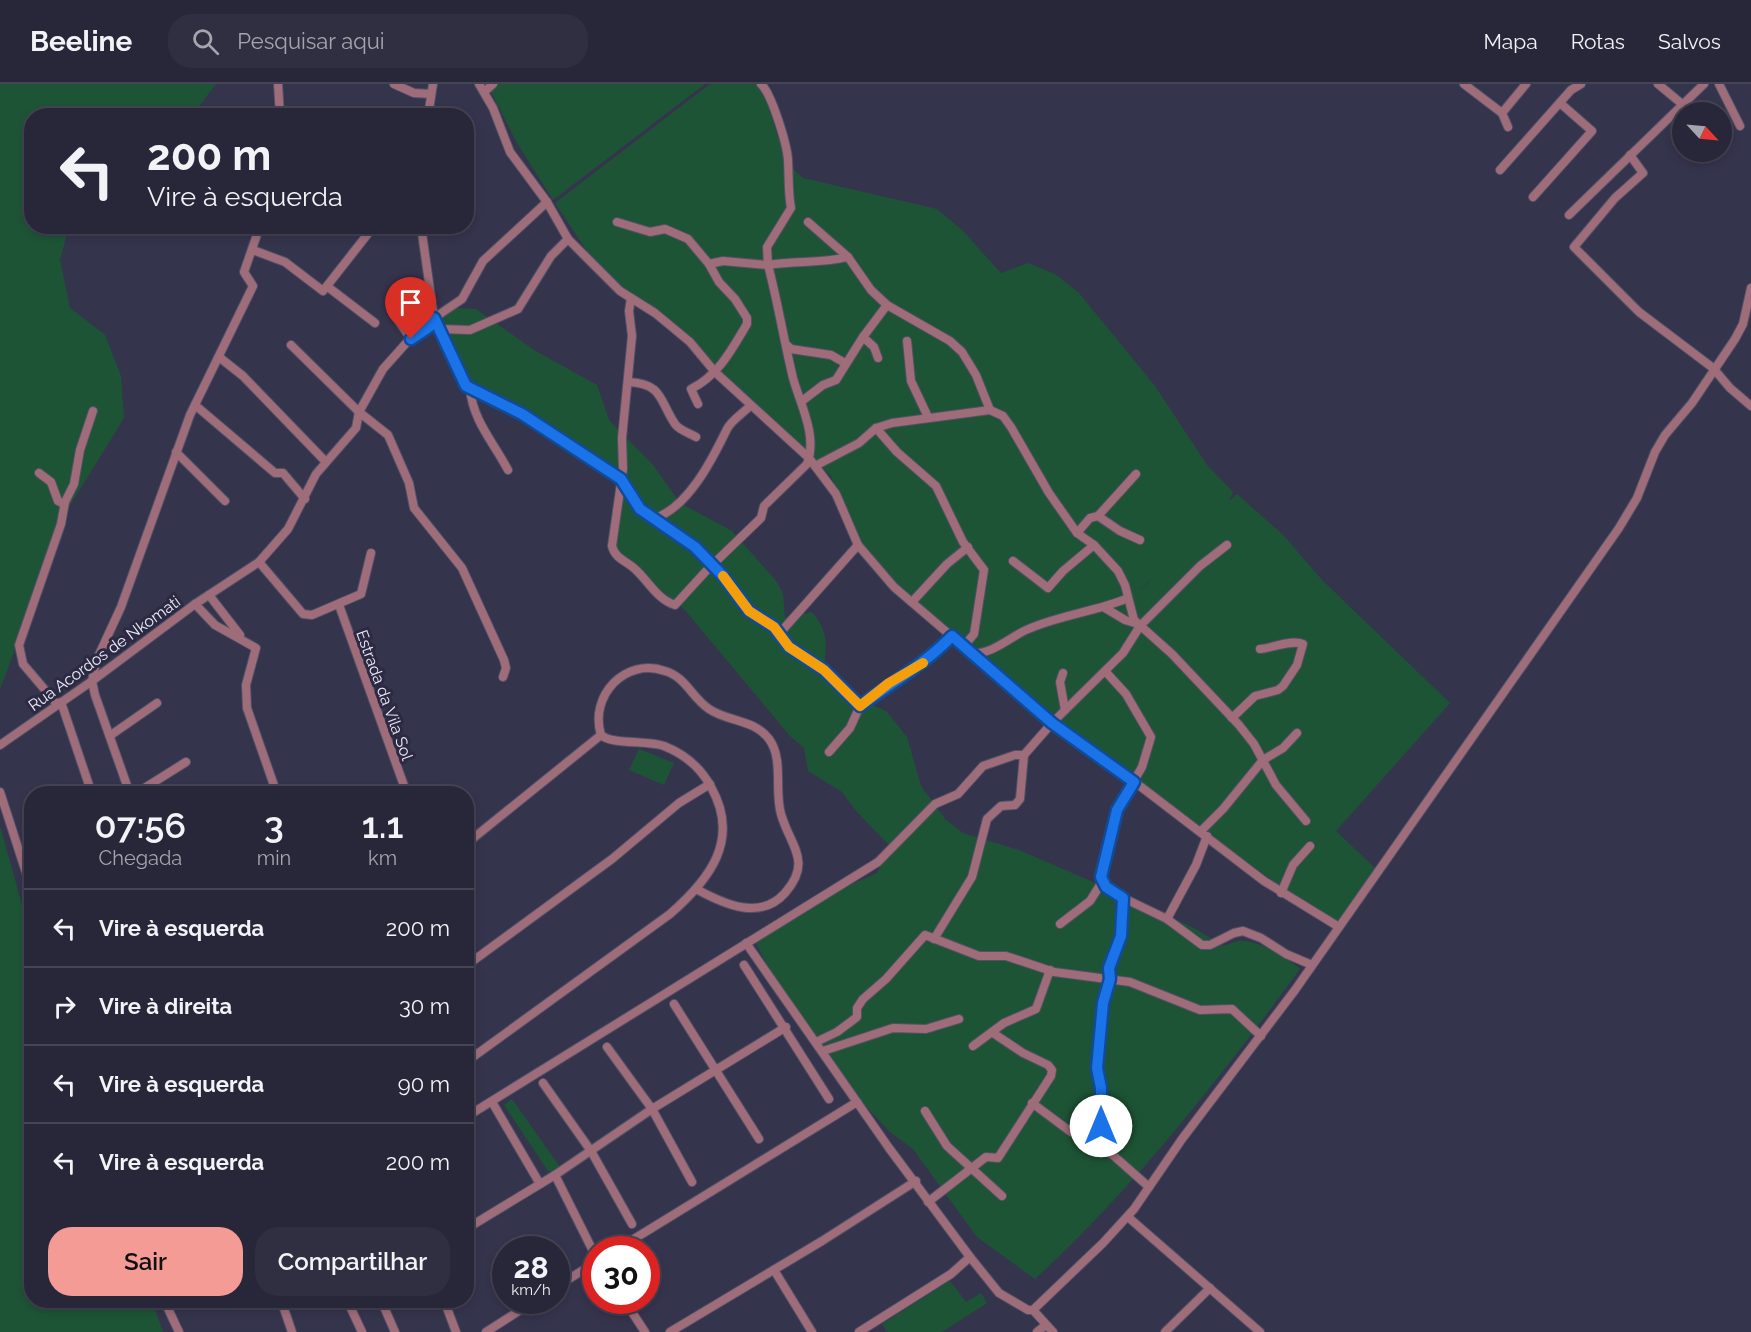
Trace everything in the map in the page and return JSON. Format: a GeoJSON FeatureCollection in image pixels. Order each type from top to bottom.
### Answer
{"type":"FeatureCollection","features":[{"type":"Feature","properties":{"kind":"street"},"geometry":{"type":"LineString","coordinates":[[278,84],[280,108]]}},
{"type":"Feature","properties":{"kind":"street"},"geometry":{"type":"LineString","coordinates":[[394,84],[414,93],[431,94]]}},
{"type":"Feature","properties":{"kind":"street"},"geometry":{"type":"LineString","coordinates":[[429,108],[433,84]]}},
{"type":"Feature","properties":{"kind":"street"},"geometry":{"type":"LineString","coordinates":[[493,84],[481,88],[510,152],[547,202],[568,239],[631,298],[655,313],[690,342],[715,372],[809,458],[836,494],[858,545],[894,587],[1052,723],[1281,893],[1339,927]]}},
{"type":"Feature","properties":{"kind":"street"},"geometry":{"type":"LineString","coordinates":[[631,298],[628,382],[613,549],[618,557],[638,572],[657,594],[675,606],[761,518],[764,506],[807,464],[809,458],[808,430],[802,401],[796,387],[768,266],[767,247],[791,208],[787,190],[788,159],[768,94],[762,84]]}},
{"type":"Feature","properties":{"kind":"street"},"geometry":{"type":"LineString","coordinates":[[1464,84],[1502,113],[1508,127]]}},
{"type":"Feature","properties":{"kind":"street"},"geometry":{"type":"LineString","coordinates":[[1502,113],[1526,84]]}},
{"type":"Feature","properties":{"kind":"street"},"geometry":{"type":"LineString","coordinates":[[1500,170],[1560,103],[1569,87],[1581,84]]}},
{"type":"Feature","properties":{"kind":"street"},"geometry":{"type":"LineString","coordinates":[[1658,84],[1680,102]]}},
{"type":"Feature","properties":{"kind":"street"},"geometry":{"type":"LineString","coordinates":[[1684,102],[1704,84]]}},
{"type":"Feature","properties":{"kind":"street"},"geometry":{"type":"LineString","coordinates":[[1719,84],[1740,126]]}},
{"type":"Feature","properties":{"kind":"street"},"geometry":{"type":"LineString","coordinates":[[1533,197],[1593,130],[1560,103]]}},
{"type":"Feature","properties":{"kind":"street"},"geometry":{"type":"LineString","coordinates":[[1569,214],[1672,114]]}},
{"type":"Feature","properties":{"kind":"street"},"geometry":{"type":"LineString","coordinates":[[1630,155],[1643,174],[1615,198],[1574,247],[1639,312],[1713,368],[1730,388],[1751,406]]}},
{"type":"Feature","properties":{"kind":"street","name":"Rua Acordos de Nkomati"},"geometry":{"type":"LineString","coordinates":[[0,745],[92,681],[195,604],[259,562],[284,534],[305,499],[316,474],[356,428],[359,412],[383,369],[411,339],[429,327],[434,318],[462,299],[483,261],[547,202]]}},
{"type":"Feature","properties":{"kind":"street"},"geometry":{"type":"LineString","coordinates":[[617,222],[650,232],[665,229],[694,243],[709,264],[713,275],[735,299],[747,321],[715,372],[691,389],[698,404]]}},
{"type":"Feature","properties":{"kind":"street"},"geometry":{"type":"LineString","coordinates":[[808,222],[848,257],[871,290],[887,305],[950,341],[962,352],[976,375],[990,410]]}},
{"type":"Feature","properties":{"kind":"street"},"geometry":{"type":"LineString","coordinates":[[130,786],[95,696],[92,681],[97,659],[121,608],[195,405],[253,286],[244,272],[258,234]]}},
{"type":"Feature","properties":{"kind":"street"},"geometry":{"type":"LineString","coordinates":[[253,250],[285,262],[320,290],[328,287],[368,234]]}},
{"type":"Feature","properties":{"kind":"street"},"geometry":{"type":"LineString","coordinates":[[422,234],[434,318],[462,381],[470,389],[522,414],[621,479],[640,509],[695,547],[713,565],[749,611],[774,627],[789,647],[824,670],[860,706]]}},
{"type":"Feature","properties":{"kind":"street"},"geometry":{"type":"LineString","coordinates":[[440,329],[470,330],[518,309],[551,256],[568,239]]}},
{"type":"Feature","properties":{"kind":"street"},"geometry":{"type":"LineString","coordinates":[[709,264],[723,261],[768,266],[791,261],[826,262],[848,257]]}},
{"type":"Feature","properties":{"kind":"street"},"geometry":{"type":"LineString","coordinates":[[328,287],[375,323]]}},
{"type":"Feature","properties":{"kind":"street"},"geometry":{"type":"LineString","coordinates":[[1033,1310],[1128,1217],[1182,1139],[1261,1036],[1339,927],[1619,528],[1637,498],[1654,452],[1692,403],[1743,324],[1751,288]]}},
{"type":"Feature","properties":{"kind":"street"},"geometry":{"type":"LineString","coordinates":[[802,401],[823,385],[836,380],[845,363],[887,305]]}},
{"type":"Feature","properties":{"kind":"street"},"geometry":{"type":"LineString","coordinates":[[393,313],[411,339]]}},
{"type":"Feature","properties":{"kind":"street"},"geometry":{"type":"LineString","coordinates":[[863,338],[874,347],[878,358]]}},
{"type":"Feature","properties":{"kind":"street"},"geometry":{"type":"LineString","coordinates":[[907,341],[911,381],[928,417]]}},
{"type":"Feature","properties":{"kind":"street"},"geometry":{"type":"LineString","coordinates":[[291,345],[359,412],[388,435],[409,483],[414,508],[462,568],[506,668],[502,677]]}},
{"type":"Feature","properties":{"kind":"street"},"geometry":{"type":"LineString","coordinates":[[788,346],[831,355],[845,363]]}},
{"type":"Feature","properties":{"kind":"street"},"geometry":{"type":"LineString","coordinates":[[219,357],[249,382],[326,462]]}},
{"type":"Feature","properties":{"kind":"street"},"geometry":{"type":"LineString","coordinates":[[628,382],[650,385],[660,396],[675,424],[696,436]]}},
{"type":"Feature","properties":{"kind":"street"},"geometry":{"type":"LineString","coordinates":[[470,389],[472,405],[508,470]]}},
{"type":"Feature","properties":{"kind":"street"},"geometry":{"type":"LineString","coordinates":[[195,405],[275,473],[284,473],[305,499]]}},
{"type":"Feature","properties":{"kind":"street"},"geometry":{"type":"LineString","coordinates":[[654,519],[664,516],[696,484],[727,428],[750,406]]}},
{"type":"Feature","properties":{"kind":"street"},"geometry":{"type":"LineString","coordinates":[[815,466],[859,443],[876,428],[906,419],[952,417],[990,410],[1003,416],[1049,493],[1077,533],[1094,545],[1118,571],[1139,625]]}},
{"type":"Feature","properties":{"kind":"street"},"geometry":{"type":"LineString","coordinates":[[89,786],[59,703],[23,664],[19,645],[46,569],[64,504],[74,484],[80,450],[93,411]]}},
{"type":"Feature","properties":{"kind":"street"},"geometry":{"type":"LineString","coordinates":[[876,428],[897,452],[936,486],[968,547],[984,570],[975,612],[974,634],[964,646]]}},
{"type":"Feature","properties":{"kind":"street"},"geometry":{"type":"LineString","coordinates":[[176,452],[225,501]]}},
{"type":"Feature","properties":{"kind":"street"},"geometry":{"type":"LineString","coordinates":[[39,473],[51,482],[58,501],[64,504]]}},
{"type":"Feature","properties":{"kind":"street"},"geometry":{"type":"LineString","coordinates":[[1077,533],[1090,518],[1098,516],[1136,474]]}},
{"type":"Feature","properties":{"kind":"street"},"geometry":{"type":"LineString","coordinates":[[1098,516],[1120,531],[1140,540]]}},
{"type":"Feature","properties":{"kind":"street"},"geometry":{"type":"LineString","coordinates":[[779,634],[858,545]]}},
{"type":"Feature","properties":{"kind":"street"},"geometry":{"type":"LineString","coordinates":[[1013,561],[1048,588],[1063,571],[1094,545]]}},
{"type":"Feature","properties":{"kind":"street"},"geometry":{"type":"LineString","coordinates":[[934,939],[972,877],[987,819],[1001,806],[1015,805],[1020,799],[1024,755],[1052,723],[1123,653],[1139,625],[1200,566],[1227,545]]}},
{"type":"Feature","properties":{"kind":"street"},"geometry":{"type":"LineString","coordinates":[[912,602],[947,564],[968,547]]}},
{"type":"Feature","properties":{"kind":"street"},"geometry":{"type":"LineString","coordinates":[[259,562],[303,614],[312,615],[361,594],[371,554]]}},
{"type":"Feature","properties":{"kind":"street"},"geometry":{"type":"LineString","coordinates":[[209,595],[243,639]]}},
{"type":"Feature","properties":{"kind":"street"},"geometry":{"type":"LineString","coordinates":[[972,653],[985,653],[1043,623],[1105,608],[1128,598]]}},
{"type":"Feature","properties":{"kind":"street"},"geometry":{"type":"LineString","coordinates":[[195,604],[215,625],[254,645],[256,652],[246,685],[249,720],[274,786]]}},
{"type":"Feature","properties":{"kind":"street","name":"Estrada da Vila Sol"},"geometry":{"type":"LineString","coordinates":[[339,605],[404,786]]}},
{"type":"Feature","properties":{"kind":"street"},"geometry":{"type":"LineString","coordinates":[[1105,608],[1139,625],[1172,654],[1232,718],[1263,760],[1276,785],[1306,821]]}},
{"type":"Feature","properties":{"kind":"street"},"geometry":{"type":"LineString","coordinates":[[829,752],[850,728],[860,706],[889,683],[921,665],[952,636]]}},
{"type":"Feature","properties":{"kind":"street"},"geometry":{"type":"LineString","coordinates":[[1232,718],[1255,696],[1278,690],[1283,686],[1298,664],[1303,644],[1296,642],[1260,649]]}},
{"type":"Feature","properties":{"kind":"street"},"geometry":{"type":"LineString","coordinates":[[601,735],[597,714],[613,682],[626,672],[646,668],[665,670],[682,679],[708,709],[743,721],[758,729],[769,740],[776,753],[777,798],[782,817],[798,851],[798,867],[793,882],[783,895],[755,909],[737,908],[721,903],[698,890]]}},
{"type":"Feature","properties":{"kind":"street"},"geometry":{"type":"LineString","coordinates":[[1060,924],[1090,901],[1102,882],[1101,877],[1117,810],[1134,782],[1147,753],[1151,733],[1126,694],[1105,671]]}},
{"type":"Feature","properties":{"kind":"street"},"geometry":{"type":"LineString","coordinates":[[1063,673],[1060,682],[1065,710]]}},
{"type":"Feature","properties":{"kind":"street"},"geometry":{"type":"LineString","coordinates":[[111,735],[157,703]]}},
{"type":"Feature","properties":{"kind":"street"},"geometry":{"type":"LineString","coordinates":[[1167,919],[1196,865],[1204,834],[1263,760],[1283,748],[1297,733]]}},
{"type":"Feature","properties":{"kind":"street"},"geometry":{"type":"LineString","coordinates":[[474,1056],[670,914],[698,890],[721,848],[724,827],[717,798],[700,770],[683,756],[662,746],[634,740],[611,740],[601,735]]}},
{"type":"Feature","properties":{"kind":"street"},"geometry":{"type":"LineString","coordinates":[[474,838],[601,735]]}},
{"type":"Feature","properties":{"kind":"street"},"geometry":{"type":"LineString","coordinates":[[474,1112],[878,862],[935,804],[958,794],[983,766],[1015,754],[1024,755]]}},
{"type":"Feature","properties":{"kind":"street"},"geometry":{"type":"LineString","coordinates":[[146,786],[186,762]]}},
{"type":"Feature","properties":{"kind":"street"},"geometry":{"type":"LineString","coordinates":[[474,960],[612,859],[679,802],[710,784]]}},
{"type":"Feature","properties":{"kind":"street"},"geometry":{"type":"LineString","coordinates":[[0,792],[24,866]]}},
{"type":"Feature","properties":{"kind":"street"},"geometry":{"type":"LineString","coordinates":[[1281,893],[1298,857],[1310,846]]}},
{"type":"Feature","properties":{"kind":"street"},"geometry":{"type":"LineString","coordinates":[[1102,882],[1123,898],[1167,919],[1202,945],[1210,945],[1243,931],[1261,938],[1286,954],[1312,964]]}},
{"type":"Feature","properties":{"kind":"street"},"geometry":{"type":"LineString","coordinates":[[1123,898],[1121,936],[1109,968],[1110,979],[1103,1003],[1097,1068],[1103,1111],[1099,1136],[1106,1149],[1149,1187]]}},
{"type":"Feature","properties":{"kind":"street"},"geometry":{"type":"LineString","coordinates":[[816,1042],[837,1032],[857,1017],[857,1008],[863,999],[886,979],[925,935],[974,955],[1006,956],[1050,970],[1146,987],[1200,1010],[1233,1009],[1261,1036]]}},
{"type":"Feature","properties":{"kind":"street"},"geometry":{"type":"LineString","coordinates":[[746,943],[857,1102],[916,1181],[928,1202],[954,1233],[970,1257],[999,1293],[1028,1310],[1033,1310],[1053,1332]]}},
{"type":"Feature","properties":{"kind":"street"},"geometry":{"type":"LineString","coordinates":[[744,965],[829,1099]]}},
{"type":"Feature","properties":{"kind":"street"},"geometry":{"type":"LineString","coordinates":[[973,1046],[1004,1023],[1036,1009],[1050,970]]}},
{"type":"Feature","properties":{"kind":"street"},"geometry":{"type":"LineString","coordinates":[[674,1004],[759,1139]]}},
{"type":"Feature","properties":{"kind":"street"},"geometry":{"type":"LineString","coordinates":[[823,1051],[893,1028],[926,1029],[959,1019]]}},
{"type":"Feature","properties":{"kind":"street"},"geometry":{"type":"LineString","coordinates":[[474,1224],[555,1175],[652,1109],[786,1028]]}},
{"type":"Feature","properties":{"kind":"street"},"geometry":{"type":"LineString","coordinates":[[928,1202],[986,1156],[998,1158],[1032,1103],[1048,1083],[1051,1067],[1023,1053],[993,1033]]}},
{"type":"Feature","properties":{"kind":"street"},"geometry":{"type":"LineString","coordinates":[[607,1047],[652,1109],[692,1182]]}},
{"type":"Feature","properties":{"kind":"street"},"geometry":{"type":"LineString","coordinates":[[543,1083],[591,1151],[632,1224]]}},
{"type":"Feature","properties":{"kind":"street"},"geometry":{"type":"LineString","coordinates":[[492,1102],[540,1184]]}},
{"type":"Feature","properties":{"kind":"street"},"geometry":{"type":"LineString","coordinates":[[639,1236],[857,1102]]}},
{"type":"Feature","properties":{"kind":"street"},"geometry":{"type":"LineString","coordinates":[[1032,1103],[1071,1132]]}},
{"type":"Feature","properties":{"kind":"street"},"geometry":{"type":"LineString","coordinates":[[926,1111],[947,1146],[1002,1196]]}},
{"type":"Feature","properties":{"kind":"street"},"geometry":{"type":"LineString","coordinates":[[555,1175],[586,1236]]}},
{"type":"Feature","properties":{"kind":"street"},"geometry":{"type":"LineString","coordinates":[[670,1332],[916,1181]]}},
{"type":"Feature","properties":{"kind":"street"},"geometry":{"type":"LineString","coordinates":[[1128,1217],[1260,1332]]}},
{"type":"Feature","properties":{"kind":"street"},"geometry":{"type":"LineString","coordinates":[[859,1332],[951,1274],[970,1257]]}},
{"type":"Feature","properties":{"kind":"street"},"geometry":{"type":"LineString","coordinates":[[774,1270],[812,1332]]}},
{"type":"Feature","properties":{"kind":"street"},"geometry":{"type":"LineString","coordinates":[[1165,1332],[1209,1288]]}},
{"type":"Feature","properties":{"kind":"street"},"geometry":{"type":"LineString","coordinates":[[168,1308],[179,1332]]}},
{"type":"Feature","properties":{"kind":"street"},"geometry":{"type":"LineString","coordinates":[[283,1308],[292,1332]]}},
{"type":"Feature","properties":{"kind":"street"},"geometry":{"type":"LineString","coordinates":[[351,1308],[362,1332]]}},
{"type":"Feature","properties":{"kind":"street"},"geometry":{"type":"LineString","coordinates":[[384,1308],[395,1332]]}},
{"type":"Feature","properties":{"kind":"street"},"geometry":{"type":"LineString","coordinates":[[447,1308],[456,1332]]}},
{"type":"Feature","properties":{"kind":"street"},"geometry":{"type":"LineString","coordinates":[[486,1332],[514,1314]]}},
{"type":"Feature","properties":{"kind":"street"},"geometry":{"type":"LineString","coordinates":[[633,1314],[645,1332]]}},
{"type":"Feature","properties":{"kind":"street"},"geometry":{"type":"LineString","coordinates":[[1037,1332],[1046,1325]]}},
{"type":"Feature","properties":{"kind":"green space"},"geometry":{"type":"Polygon","coordinates":[[[0,84],[216,84],[197,108],[24,108],[24,234],[67,234],[60,260],[70,308],[105,335],[121,376],[124,418],[69,507],[0,689],[0,84]]]}},
{"type":"Feature","properties":{"kind":"green space"},"geometry":{"type":"Polygon","coordinates":[[[487,84],[705,84],[553,200],[517,143],[487,84]]]}},
{"type":"Feature","properties":{"kind":"green space"},"geometry":{"type":"Polygon","coordinates":[[[710,84],[761,84],[787,159],[803,178],[937,209],[962,230],[1001,273],[1028,263],[1055,274],[1079,293],[1155,386],[1207,465],[1233,492],[1229,501],[1237,494],[1283,535],[1323,581],[1450,703],[1336,831],[1377,870],[1337,924],[1155,795],[979,658],[1028,631],[1111,605],[1131,595],[1107,605],[1037,623],[993,646],[972,651],[898,587],[861,544],[831,476],[733,386],[693,343],[614,283],[587,251],[555,203],[710,84]]]}},
{"type":"Feature","properties":{"kind":"green space"},"geometry":{"type":"Polygon","coordinates":[[[455,308],[476,309],[534,350],[597,385],[609,420],[653,465],[680,503],[732,531],[777,582],[783,594],[785,618],[812,612],[825,636],[824,664],[855,697],[886,711],[907,737],[921,786],[946,820],[963,833],[1019,850],[1144,904],[1194,928],[1223,946],[1238,941],[1254,943],[1280,954],[1300,969],[1207,1091],[1142,1169],[1072,1244],[1035,1279],[977,1237],[913,1149],[890,1132],[861,1101],[783,993],[756,944],[812,902],[877,873],[890,846],[856,811],[842,792],[808,771],[804,748],[790,736],[684,609],[620,557],[616,530],[620,498],[626,480],[524,410],[465,380],[440,320],[455,308]]]}},
{"type":"Feature","properties":{"kind":"green space"},"geometry":{"type":"Polygon","coordinates":[[[639,749],[674,763],[664,785],[629,770],[639,749]]]}},
{"type":"Feature","properties":{"kind":"green space"},"geometry":{"type":"Polygon","coordinates":[[[0,826],[24,912],[24,1308],[154,1308],[163,1332],[0,1332],[0,826]]]}},
{"type":"Feature","properties":{"kind":"green space"},"geometry":{"type":"Polygon","coordinates":[[[512,1099],[560,1167],[552,1172],[548,1171],[504,1105],[512,1099]]]}},
{"type":"Feature","properties":{"kind":"green space"},"geometry":{"type":"Polygon","coordinates":[[[950,1281],[966,1302],[981,1293],[987,1303],[942,1332],[887,1332],[882,1324],[950,1281]]]}},
{"type":"Feature","properties":{"kind":"slow traffic"},"geometry":{"type":"LineString","coordinates":[[723,576],[749,611],[774,627],[789,647],[824,670],[845,694],[860,706],[877,695],[889,683],[923,663]]}},
{"type":"Feature","properties":{"kind":"route"},"geometry":{"type":"LineString","coordinates":[[411,339],[429,327],[434,318],[466,386],[522,414],[621,479],[640,509],[695,547],[723,576],[749,611],[774,627],[789,647],[824,670],[845,694],[860,706],[877,695],[889,683],[921,665],[952,636],[1052,723],[1134,782],[1117,810],[1109,853],[1101,877],[1106,887],[1123,898],[1120,919],[1121,936],[1109,968],[1110,979],[1103,1003],[1097,1068],[1103,1111],[1101,1126]]}}]}
